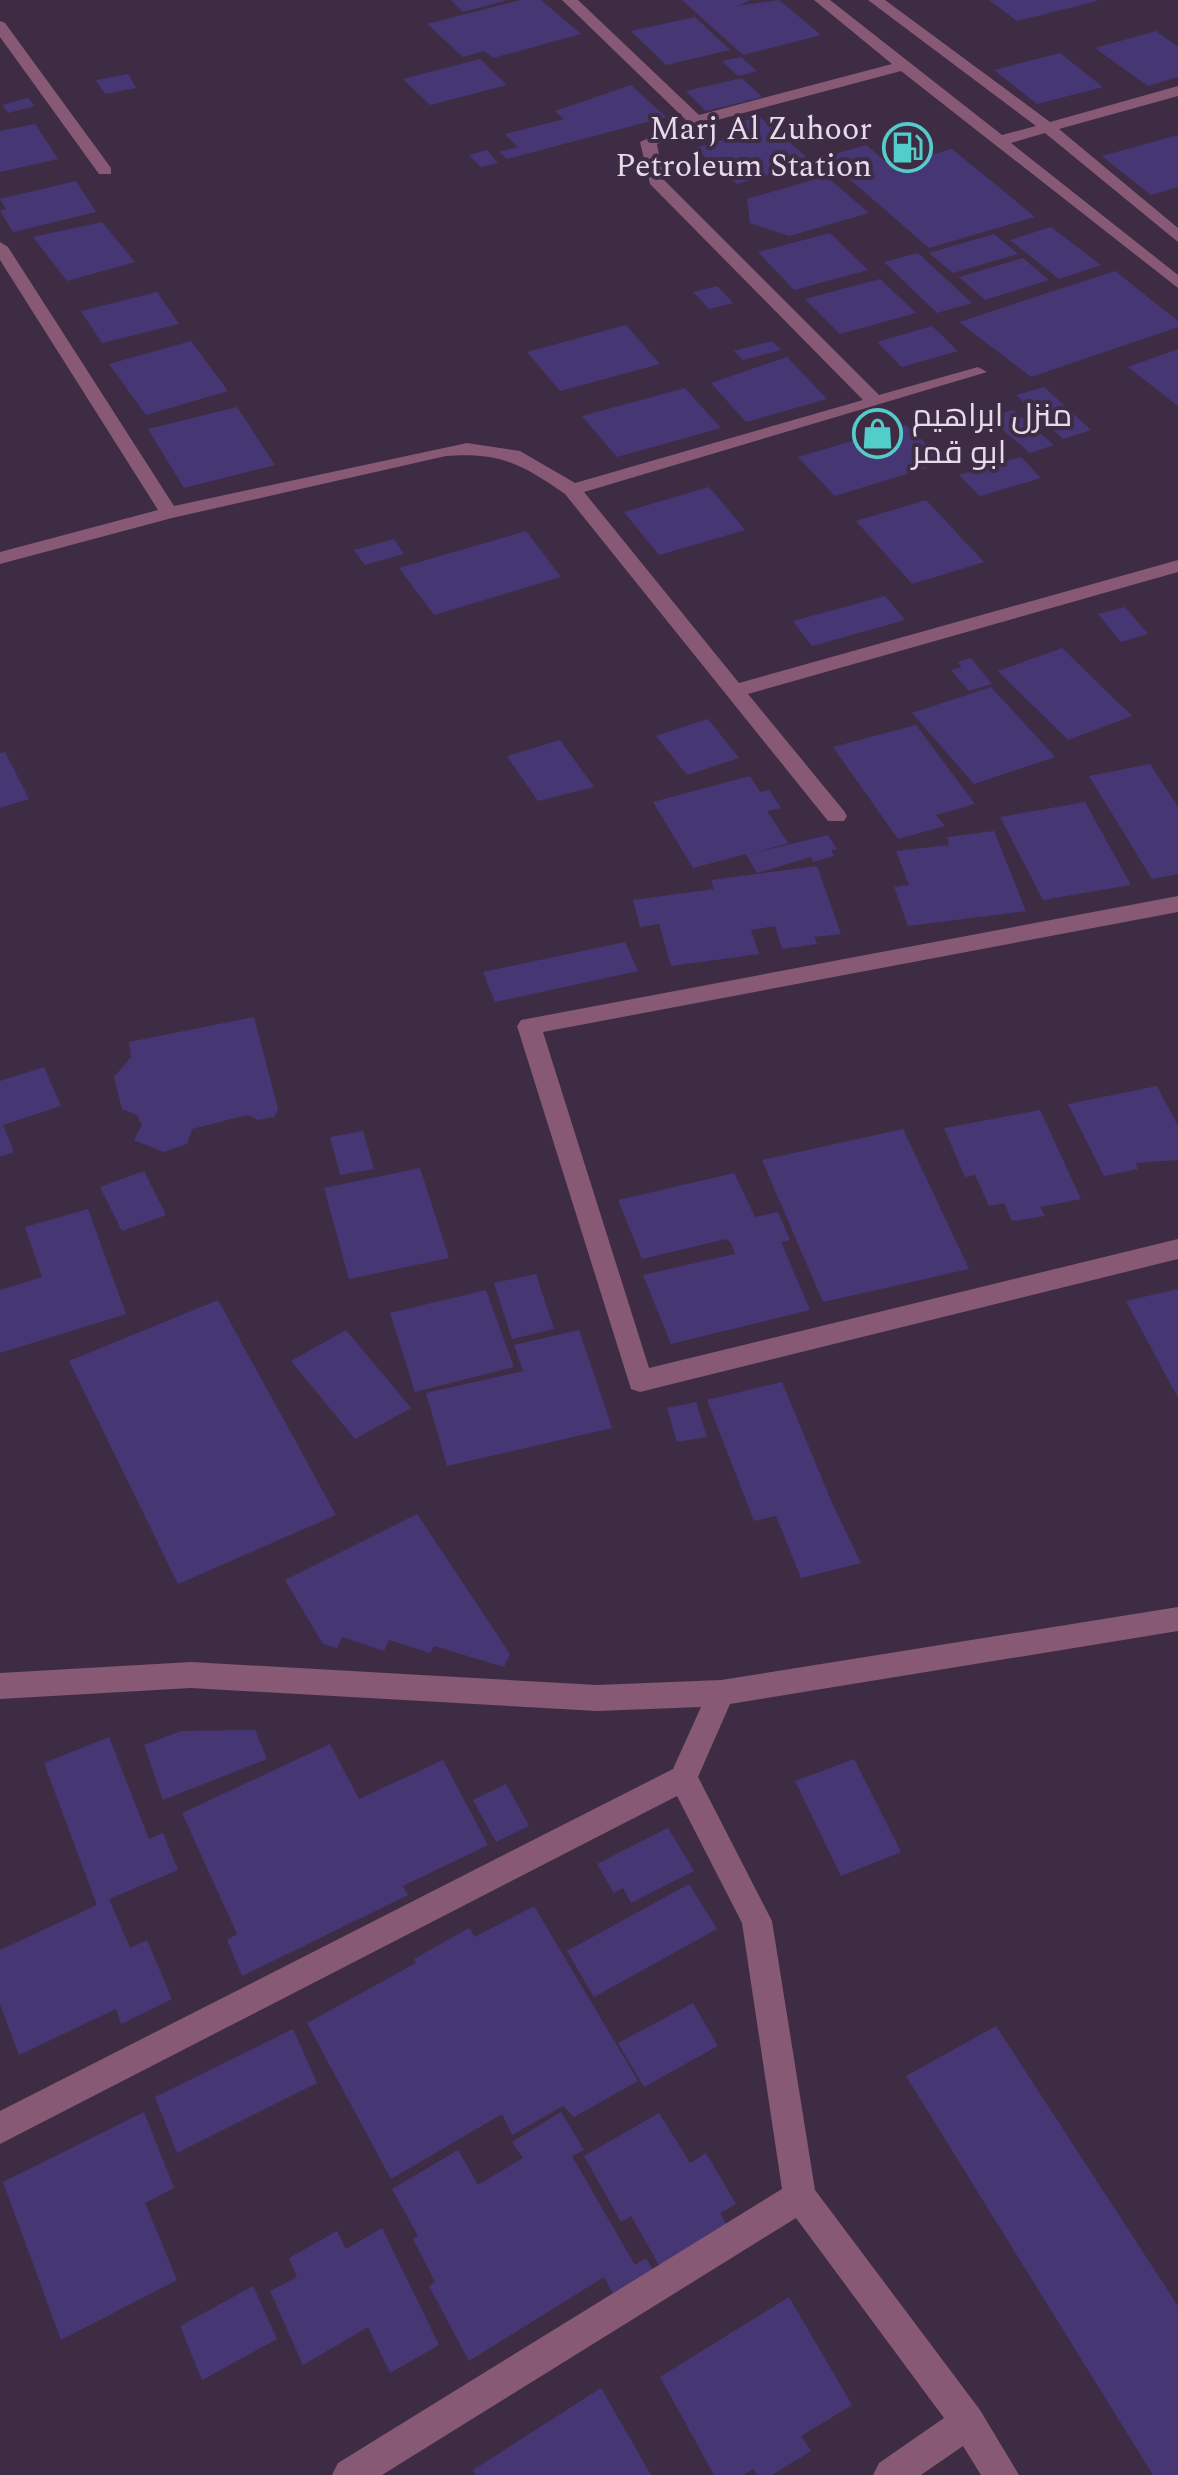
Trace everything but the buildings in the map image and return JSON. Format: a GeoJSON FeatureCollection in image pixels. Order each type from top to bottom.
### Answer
{"type":"FeatureCollection","features":[{"type":"Feature","properties":{"kind":"street"},"geometry":{"type":"LineString","coordinates":[[568,0],[696,121]]}},
{"type":"Feature","properties":{"kind":"street"},"geometry":{"type":"LineString","coordinates":[[821,0],[1178,283]]}},
{"type":"Feature","properties":{"kind":"street"},"geometry":{"type":"LineString","coordinates":[[875,0],[1046,126],[1178,236]]}},
{"type":"Feature","properties":{"kind":"street"},"geometry":{"type":"LineString","coordinates":[[0,26],[105,171]]}},
{"type":"Feature","properties":{"kind":"street"},"geometry":{"type":"LineString","coordinates":[[875,402],[656,181],[648,142],[696,121],[902,66]]}},
{"type":"Feature","properties":{"kind":"street"},"geometry":{"type":"LineString","coordinates":[[1000,140],[1178,92]]}},
{"type":"Feature","properties":{"kind":"street"},"geometry":{"type":"LineString","coordinates":[[0,247],[170,513]]}},
{"type":"Feature","properties":{"kind":"street"},"geometry":{"type":"LineString","coordinates":[[572,490],[978,372]]}},
{"type":"Feature","properties":{"kind":"street"},"geometry":{"type":"LineString","coordinates":[[0,558],[170,513],[446,450],[485,446],[520,454],[572,490],[836,816]]}},
{"type":"Feature","properties":{"kind":"street"},"geometry":{"type":"LineString","coordinates":[[737,690],[1178,566]]}},
{"type":"Feature","properties":{"kind":"street"},"geometry":{"type":"LineString","coordinates":[[1174,913],[529,1026],[640,1380],[1178,1248]]}},
{"type":"Feature","properties":{"kind":"street"},"geometry":{"type":"LineString","coordinates":[[0,1686],[191,1675],[596,1698],[721,1694],[1178,1619]]}},
{"type":"Feature","properties":{"kind":"street"},"geometry":{"type":"LineString","coordinates":[[0,2128],[683,1778],[721,1694]]}},
{"type":"Feature","properties":{"kind":"street"},"geometry":{"type":"LineString","coordinates":[[683,1778],[757,1921],[800,2197],[968,2422],[1000,2475]]}},
{"type":"Feature","properties":{"kind":"street"},"geometry":{"type":"LineString","coordinates":[[350,2475],[800,2197]]}},
{"type":"Feature","properties":{"kind":"street"},"geometry":{"type":"LineString","coordinates":[[891,2475],[968,2422]]}},
{"type":"Feature","properties":{"kind":"place","name":"Marj Al Zuhoor Petroleum Station"},"geometry":{"type":"Point","coordinates":[907,147]}},
{"type":"Feature","properties":{"kind":"place","name":"منزل ابراهيم ابو قمر"},"geometry":{"type":"Point","coordinates":[877,434]}}]}
